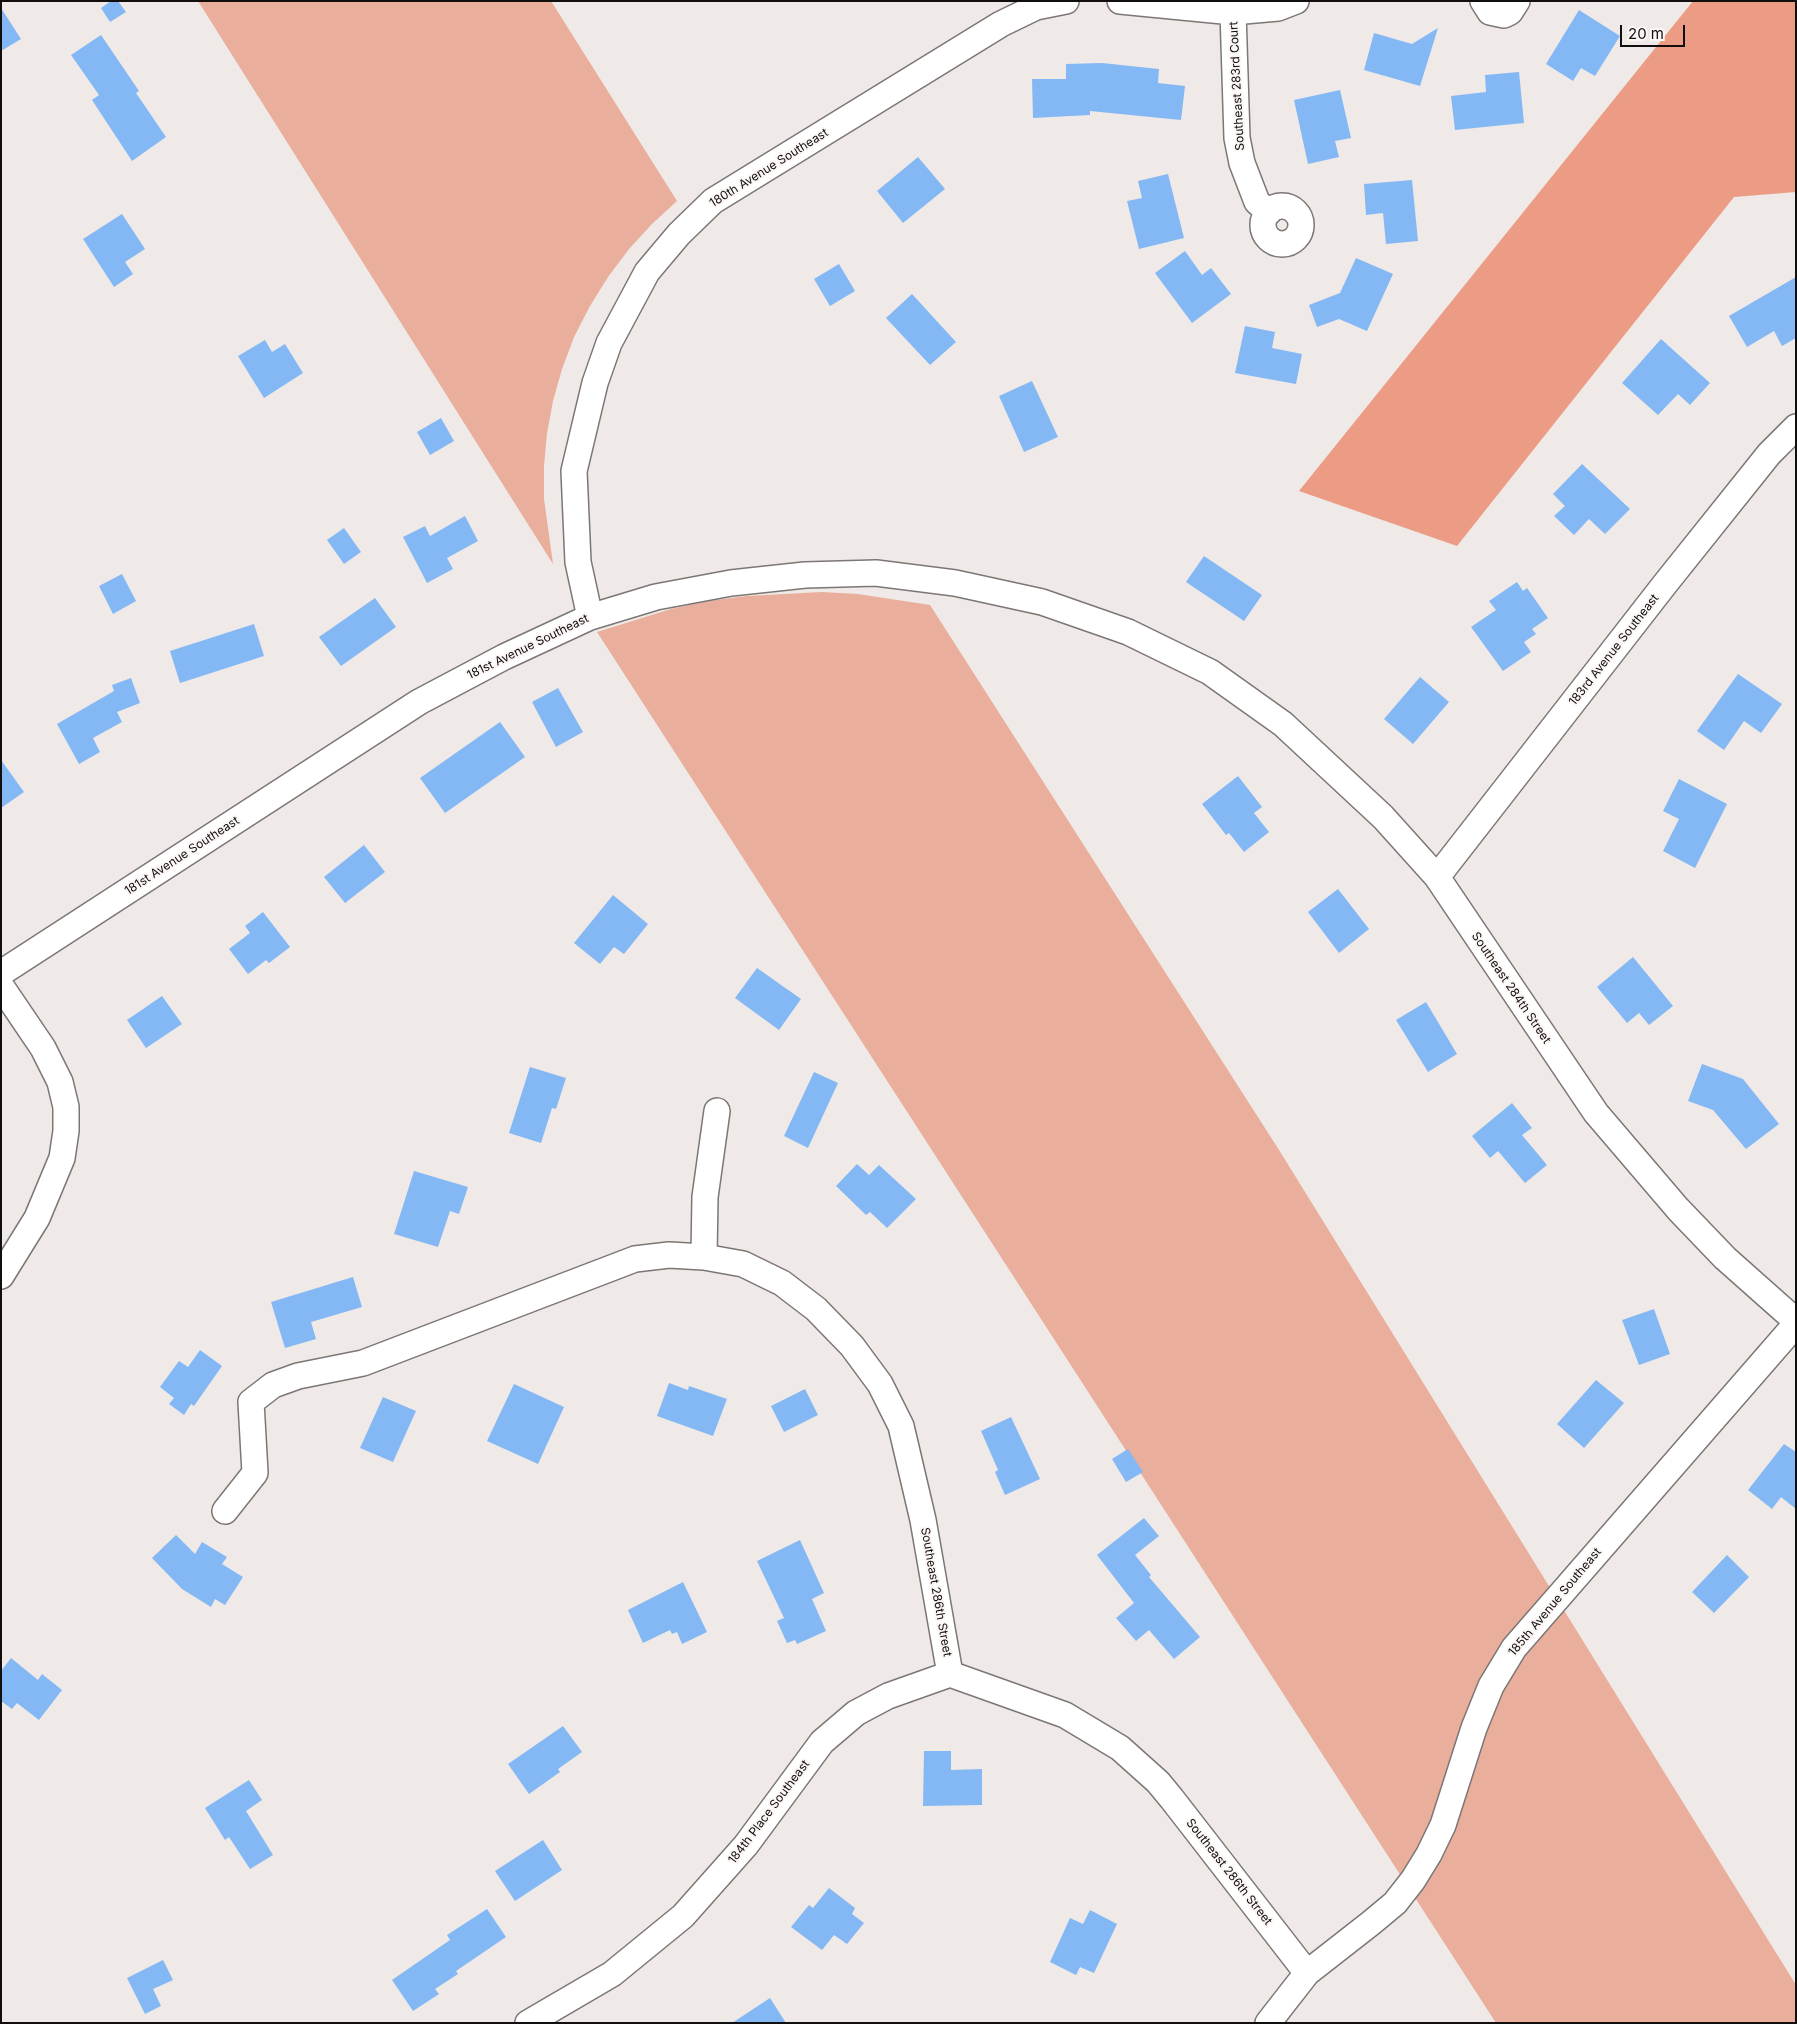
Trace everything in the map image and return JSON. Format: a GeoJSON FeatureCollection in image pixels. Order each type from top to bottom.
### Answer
{"type":"FeatureCollection","features":[{"type":"Feature","properties":{"kind":"street","name":"180th Avenue Southeast"},"geometry":{"type":"LineString","coordinates":[[590,617],[578,562],[574,471],[595,383],[609,343],[647,272],[679,234],[713,202],[1001,24],[1036,7],[1066,1]]}},
{"type":"Feature","properties":{"kind":"street"},"geometry":{"type":"LineString","coordinates":[[1120,1],[1233,12],[1278,8],[1296,1]]}},
{"type":"Feature","properties":{"kind":"street"},"geometry":{"type":"LineString","coordinates":[[1483,1],[1490,12],[1504,15],[1510,12],[1517,1]]}},
{"type":"Feature","properties":{"kind":"street","name":"Southeast 283rd Court"},"geometry":{"type":"LineString","coordinates":[[1233,12],[1237,138],[1242,163],[1251,189],[1257,202],[1269,212]]}},
{"type":"Feature","properties":{"kind":"street","name":"183rd Avenue Southeast"},"geometry":{"type":"LineString","coordinates":[[1437,877],[1665,584],[1770,454],[1796,427]]}},
{"type":"Feature","properties":{"kind":"street","name":"181st Avenue Southeast"},"geometry":{"type":"LineString","coordinates":[[1,973],[419,702],[504,657],[590,617],[656,597],[731,583],[805,575],[876,573],[955,583],[1042,602],[1128,632],[1210,672]]}},
{"type":"Feature","properties":{"kind":"street","name":"Southeast 284th Street"},"geometry":{"type":"LineString","coordinates":[[1210,672],[1283,724],[1383,817],[1437,877],[1596,1113],[1678,1209],[1725,1258],[1796,1322]]}},
{"type":"Feature","properties":{"kind":"street"},"geometry":{"type":"LineString","coordinates":[[1,986],[43,1048],[60,1082],[66,1107],[66,1132],[62,1158],[38,1218],[1,1276]]}},
{"type":"Feature","properties":{"kind":"street"},"geometry":{"type":"LineString","coordinates":[[704,1257],[705,1197],[717,1111]]}},
{"type":"Feature","properties":{"kind":"street","name":"Southeast 286th Street"},"geometry":{"type":"LineString","coordinates":[[225,1511],[255,1473],[251,1402],[273,1385],[298,1376],[363,1363],[635,1259],[669,1255],[704,1257],[743,1264],[782,1283],[816,1309],[852,1346],[880,1384],[902,1426],[923,1520],[950,1674],[1064,1715],[1120,1748],[1158,1782],[1307,1973]]}},
{"type":"Feature","properties":{"kind":"street","name":"185th Avenue Southeast"},"geometry":{"type":"LineString","coordinates":[[1268,2023],[1307,1973],[1395,1903],[1413,1880],[1429,1854],[1443,1825],[1474,1728],[1491,1686],[1514,1648],[1796,1322]]}},
{"type":"Feature","properties":{"kind":"street","name":"184th Place Southeast"},"geometry":{"type":"LineString","coordinates":[[528,2023],[612,1974],[683,1916],[746,1845],[822,1742],[856,1713],[888,1696],[950,1674]]}},
{"type":"Feature","properties":{"kind":"shaded area"},"geometry":{"type":"Polygon","coordinates":[[[198,1],[551,1],[677,201],[629,249],[608,277],[574,337],[562,369],[547,433],[544,466],[544,499],[553,564],[198,1]]]}},
{"type":"Feature","properties":{"kind":"shaded area"},"geometry":{"type":"Polygon","coordinates":[[[1693,1],[1796,1],[1796,192],[1734,197],[1457,546],[1299,491],[1693,1]]]}},
{"type":"Feature","properties":{"kind":"shaded area"},"geometry":{"type":"Polygon","coordinates":[[[822,592],[858,594],[930,605],[1279,1150],[1796,1985],[1796,2023],[1496,2023],[597,632],[671,609],[708,601],[747,596],[822,592]]]}},
{"type":"Feature","properties":{"kind":"building"},"geometry":{"type":"Polygon","coordinates":[[[111,1],[118,1],[126,12],[110,22],[101,8],[111,1]]]}},
{"type":"Feature","properties":{"kind":"building"},"geometry":{"type":"Polygon","coordinates":[[[1,8],[21,39],[1,51],[1,8]]]}},
{"type":"Feature","properties":{"kind":"building"},"geometry":{"type":"Polygon","coordinates":[[[1579,10],[1620,36],[1595,76],[1581,68],[1573,81],[1546,64],[1579,10]]]}},
{"type":"Feature","properties":{"kind":"building"},"geometry":{"type":"Polygon","coordinates":[[[1438,28],[1420,86],[1364,70],[1374,33],[1412,44],[1438,28]]]}},
{"type":"Feature","properties":{"kind":"building"},"geometry":{"type":"Polygon","coordinates":[[[101,35],[139,91],[136,93],[166,137],[132,161],[92,100],[99,95],[71,55],[101,35]]]}},
{"type":"Feature","properties":{"kind":"building"},"geometry":{"type":"Polygon","coordinates":[[[1102,63],[1159,69],[1158,83],[1185,86],[1181,120],[1090,111],[1090,115],[1033,118],[1032,79],[1066,79],[1066,64],[1102,63]]]}},
{"type":"Feature","properties":{"kind":"building"},"geometry":{"type":"Polygon","coordinates":[[[1519,72],[1524,123],[1455,130],[1451,96],[1486,92],[1485,75],[1519,72]]]}},
{"type":"Feature","properties":{"kind":"building"},"geometry":{"type":"Polygon","coordinates":[[[1340,90],[1351,138],[1335,141],[1339,157],[1308,164],[1294,100],[1340,90]]]}},
{"type":"Feature","properties":{"kind":"building"},"geometry":{"type":"Polygon","coordinates":[[[918,157],[945,189],[903,223],[877,191],[918,157]]]}},
{"type":"Feature","properties":{"kind":"building"},"geometry":{"type":"Polygon","coordinates":[[[1168,174],[1184,238],[1139,249],[1127,201],[1142,198],[1138,181],[1168,174]]]}},
{"type":"Feature","properties":{"kind":"building"},"geometry":{"type":"Polygon","coordinates":[[[1412,180],[1418,241],[1386,244],[1383,213],[1366,215],[1364,184],[1412,180]]]}},
{"type":"Feature","properties":{"kind":"building"},"geometry":{"type":"Polygon","coordinates":[[[122,214],[145,249],[125,262],[133,274],[114,287],[83,239],[122,214]]]}},
{"type":"Feature","properties":{"kind":"building"},"geometry":{"type":"Polygon","coordinates":[[[1185,251],[1202,275],[1211,268],[1231,294],[1192,323],[1155,273],[1185,251]]]}},
{"type":"Feature","properties":{"kind":"building"},"geometry":{"type":"Polygon","coordinates":[[[1356,258],[1393,274],[1367,331],[1339,319],[1317,327],[1309,305],[1340,293],[1356,258]]]}},
{"type":"Feature","properties":{"kind":"building"},"geometry":{"type":"Polygon","coordinates":[[[839,264],[855,291],[830,306],[814,279],[839,264]]]}},
{"type":"Feature","properties":{"kind":"building"},"geometry":{"type":"Polygon","coordinates":[[[1796,277],[1796,338],[1782,346],[1774,331],[1747,347],[1729,316],[1796,277]]]}},
{"type":"Feature","properties":{"kind":"building"},"geometry":{"type":"Polygon","coordinates":[[[912,294],[956,342],[930,365],[886,318],[912,294]]]}},
{"type":"Feature","properties":{"kind":"building"},"geometry":{"type":"Polygon","coordinates":[[[1245,326],[1275,332],[1272,348],[1302,354],[1296,384],[1235,373],[1245,326]]]}},
{"type":"Feature","properties":{"kind":"building"},"geometry":{"type":"Polygon","coordinates":[[[1661,339],[1710,383],[1690,405],[1678,394],[1658,415],[1622,383],[1661,339]]]}},
{"type":"Feature","properties":{"kind":"building"},"geometry":{"type":"Polygon","coordinates":[[[265,340],[272,352],[285,344],[303,373],[264,398],[238,356],[265,340]]]}},
{"type":"Feature","properties":{"kind":"building"},"geometry":{"type":"Polygon","coordinates":[[[1032,381],[1058,437],[1024,452],[999,396],[1032,381]]]}},
{"type":"Feature","properties":{"kind":"building"},"geometry":{"type":"Polygon","coordinates":[[[441,418],[454,441],[430,455],[417,432],[441,418]]]}},
{"type":"Feature","properties":{"kind":"building"},"geometry":{"type":"Polygon","coordinates":[[[1582,464],[1630,509],[1605,534],[1589,519],[1574,535],[1554,516],[1565,506],[1553,494],[1582,464]]]}},
{"type":"Feature","properties":{"kind":"building"},"geometry":{"type":"Polygon","coordinates":[[[465,516],[478,541],[447,558],[453,569],[427,583],[403,537],[425,526],[430,536],[465,516]]]}},
{"type":"Feature","properties":{"kind":"building"},"geometry":{"type":"Polygon","coordinates":[[[344,528],[361,552],[344,564],[327,540],[344,528]]]}},
{"type":"Feature","properties":{"kind":"building"},"geometry":{"type":"Polygon","coordinates":[[[1204,556],[1262,595],[1244,621],[1186,582],[1204,556]]]}},
{"type":"Feature","properties":{"kind":"building"},"geometry":{"type":"Polygon","coordinates":[[[122,574],[136,601],[113,614],[99,586],[122,574]]]}},
{"type":"Feature","properties":{"kind":"building"},"geometry":{"type":"Polygon","coordinates":[[[1517,582],[1523,591],[1527,588],[1548,618],[1532,629],[1536,634],[1524,642],[1531,652],[1503,671],[1471,627],[1496,610],[1489,601],[1517,582]]]}},
{"type":"Feature","properties":{"kind":"building"},"geometry":{"type":"Polygon","coordinates":[[[375,598],[396,627],[341,666],[319,637],[375,598]]]}},
{"type":"Feature","properties":{"kind":"building"},"geometry":{"type":"Polygon","coordinates":[[[254,624],[264,656],[180,683],[170,651],[254,624]]]}},
{"type":"Feature","properties":{"kind":"building"},"geometry":{"type":"Polygon","coordinates":[[[1738,674],[1782,704],[1761,733],[1744,721],[1724,750],[1697,731],[1738,674]]]}},
{"type":"Feature","properties":{"kind":"building"},"geometry":{"type":"Polygon","coordinates":[[[1420,677],[1449,702],[1413,744],[1384,719],[1420,677]]]}},
{"type":"Feature","properties":{"kind":"building"},"geometry":{"type":"Polygon","coordinates":[[[131,678],[140,703],[117,712],[122,722],[93,738],[100,752],[79,764],[57,724],[114,691],[112,685],[131,678]]]}},
{"type":"Feature","properties":{"kind":"building"},"geometry":{"type":"Polygon","coordinates":[[[558,688],[583,732],[556,747],[532,702],[558,688]]]}},
{"type":"Feature","properties":{"kind":"building"},"geometry":{"type":"Polygon","coordinates":[[[500,722],[525,757],[445,813],[420,778],[500,722]]]}},
{"type":"Feature","properties":{"kind":"building"},"geometry":{"type":"Polygon","coordinates":[[[1,760],[24,792],[1,808],[1,760]]]}},
{"type":"Feature","properties":{"kind":"building"},"geometry":{"type":"Polygon","coordinates":[[[1238,776],[1262,807],[1254,813],[1269,832],[1244,852],[1229,833],[1226,835],[1202,804],[1238,776]]]}},
{"type":"Feature","properties":{"kind":"building"},"geometry":{"type":"Polygon","coordinates":[[[1679,779],[1727,804],[1695,868],[1663,851],[1679,819],[1663,811],[1679,779]]]}},
{"type":"Feature","properties":{"kind":"building"},"geometry":{"type":"Polygon","coordinates":[[[364,845],[385,872],[345,903],[324,877],[364,845]]]}},
{"type":"Feature","properties":{"kind":"building"},"geometry":{"type":"Polygon","coordinates":[[[1338,889],[1369,929],[1339,953],[1308,912],[1338,889]]]}},
{"type":"Feature","properties":{"kind":"building"},"geometry":{"type":"Polygon","coordinates":[[[613,895],[648,924],[624,954],[614,947],[600,964],[574,943],[613,895]]]}},
{"type":"Feature","properties":{"kind":"building"},"geometry":{"type":"Polygon","coordinates":[[[263,912],[290,947],[269,963],[266,960],[248,974],[229,949],[250,933],[245,926],[263,912]]]}},
{"type":"Feature","properties":{"kind":"building"},"geometry":{"type":"Polygon","coordinates":[[[1633,957],[1673,1006],[1649,1025],[1639,1013],[1627,1023],[1597,987],[1633,957]]]}},
{"type":"Feature","properties":{"kind":"building"},"geometry":{"type":"Polygon","coordinates":[[[757,968],[801,999],[779,1030],[735,998],[757,968]]]}},
{"type":"Feature","properties":{"kind":"building"},"geometry":{"type":"Polygon","coordinates":[[[162,996],[182,1024],[146,1048],[127,1020],[162,996]]]}},
{"type":"Feature","properties":{"kind":"building"},"geometry":{"type":"Polygon","coordinates":[[[1426,1002],[1457,1054],[1428,1072],[1396,1020],[1426,1002]]]}},
{"type":"Feature","properties":{"kind":"building"},"geometry":{"type":"Polygon","coordinates":[[[1702,1064],[1743,1079],[1779,1124],[1746,1149],[1713,1110],[1688,1101],[1702,1064]]]}},
{"type":"Feature","properties":{"kind":"building"},"geometry":{"type":"Polygon","coordinates":[[[530,1067],[566,1078],[556,1109],[552,1108],[541,1143],[509,1133],[530,1067]]]}},
{"type":"Feature","properties":{"kind":"building"},"geometry":{"type":"Polygon","coordinates":[[[814,1072],[838,1083],[808,1148],[784,1136],[814,1072]]]}},
{"type":"Feature","properties":{"kind":"building"},"geometry":{"type":"Polygon","coordinates":[[[1512,1103],[1532,1128],[1522,1135],[1547,1165],[1525,1183],[1498,1151],[1490,1158],[1472,1136],[1512,1103]]]}},
{"type":"Feature","properties":{"kind":"building"},"geometry":{"type":"Polygon","coordinates":[[[857,1164],[869,1175],[879,1165],[916,1199],[887,1228],[870,1212],[866,1215],[836,1186],[857,1164]]]}},
{"type":"Feature","properties":{"kind":"building"},"geometry":{"type":"Polygon","coordinates":[[[414,1171],[468,1187],[459,1214],[450,1211],[438,1247],[394,1234],[414,1171]]]}},
{"type":"Feature","properties":{"kind":"building"},"geometry":{"type":"Polygon","coordinates":[[[353,1277],[362,1307],[311,1322],[316,1339],[285,1348],[271,1302],[353,1277]]]}},
{"type":"Feature","properties":{"kind":"building"},"geometry":{"type":"Polygon","coordinates":[[[1654,1309],[1670,1354],[1639,1365],[1622,1320],[1654,1309]]]}},
{"type":"Feature","properties":{"kind":"building"},"geometry":{"type":"Polygon","coordinates":[[[200,1350],[222,1366],[194,1406],[191,1404],[184,1415],[169,1404],[174,1398],[160,1387],[179,1361],[188,1367],[200,1350]]]}},
{"type":"Feature","properties":{"kind":"building"},"geometry":{"type":"Polygon","coordinates":[[[1596,1380],[1624,1403],[1584,1448],[1557,1424],[1596,1380]]]}},
{"type":"Feature","properties":{"kind":"building"},"geometry":{"type":"Polygon","coordinates":[[[669,1383],[688,1390],[689,1386],[727,1399],[713,1436],[657,1416],[669,1383]]]}},
{"type":"Feature","properties":{"kind":"building"},"geometry":{"type":"Polygon","coordinates":[[[514,1384],[564,1407],[538,1464],[487,1441],[514,1384]]]}},
{"type":"Feature","properties":{"kind":"building"},"geometry":{"type":"Polygon","coordinates":[[[805,1389],[818,1415],[784,1432],[771,1406],[805,1389]]]}},
{"type":"Feature","properties":{"kind":"building"},"geometry":{"type":"Polygon","coordinates":[[[383,1397],[416,1411],[393,1462],[360,1448],[383,1397]]]}},
{"type":"Feature","properties":{"kind":"building"},"geometry":{"type":"Polygon","coordinates":[[[1011,1417],[1040,1479],[1005,1495],[995,1472],[998,1470],[981,1431],[1011,1417]]]}},
{"type":"Feature","properties":{"kind":"building"},"geometry":{"type":"Polygon","coordinates":[[[1784,1444],[1796,1452],[1796,1509],[1781,1497],[1772,1509],[1748,1490],[1784,1444]]]}},
{"type":"Feature","properties":{"kind":"building"},"geometry":{"type":"Polygon","coordinates":[[[1128,1449],[1143,1472],[1126,1482],[1112,1459],[1128,1449]]]}},
{"type":"Feature","properties":{"kind":"building"},"geometry":{"type":"Polygon","coordinates":[[[1144,1518],[1159,1536],[1135,1555],[1151,1575],[1149,1577],[1200,1637],[1174,1659],[1149,1630],[1136,1641],[1116,1618],[1134,1603],[1097,1555],[1144,1518]]]}},
{"type":"Feature","properties":{"kind":"building"},"geometry":{"type":"Polygon","coordinates":[[[176,1535],[195,1554],[202,1542],[227,1557],[222,1564],[243,1577],[225,1605],[215,1599],[211,1607],[182,1589],[152,1558],[176,1535]]]}},
{"type":"Feature","properties":{"kind":"building"},"geometry":{"type":"Polygon","coordinates":[[[800,1540],[824,1593],[812,1599],[826,1631],[797,1644],[795,1640],[787,1643],[777,1621],[784,1618],[757,1561],[800,1540]]]}},
{"type":"Feature","properties":{"kind":"building"},"geometry":{"type":"Polygon","coordinates":[[[1727,1555],[1749,1577],[1714,1613],[1692,1592],[1727,1555]]]}},
{"type":"Feature","properties":{"kind":"building"},"geometry":{"type":"Polygon","coordinates":[[[683,1582],[707,1632],[682,1644],[677,1632],[672,1634],[670,1630],[643,1643],[628,1610],[683,1582]]]}},
{"type":"Feature","properties":{"kind":"building"},"geometry":{"type":"Polygon","coordinates":[[[11,1658],[38,1680],[42,1674],[62,1690],[39,1720],[17,1703],[12,1709],[1,1701],[1,1671],[11,1658]]]}},
{"type":"Feature","properties":{"kind":"building"},"geometry":{"type":"Polygon","coordinates":[[[563,1726],[582,1752],[558,1769],[560,1772],[529,1794],[508,1764],[563,1726]]]}},
{"type":"Feature","properties":{"kind":"building"},"geometry":{"type":"Polygon","coordinates":[[[924,1751],[951,1751],[951,1770],[982,1769],[982,1805],[923,1806],[924,1751]]]}},
{"type":"Feature","properties":{"kind":"building"},"geometry":{"type":"Polygon","coordinates":[[[249,1780],[262,1800],[246,1811],[273,1855],[250,1869],[229,1837],[225,1840],[205,1808],[249,1780]]]}},
{"type":"Feature","properties":{"kind":"building"},"geometry":{"type":"Polygon","coordinates":[[[543,1840],[562,1870],[515,1901],[495,1871],[543,1840]]]}},
{"type":"Feature","properties":{"kind":"building"},"geometry":{"type":"Polygon","coordinates":[[[829,1888],[855,1908],[852,1914],[864,1923],[847,1944],[834,1935],[822,1950],[791,1927],[809,1905],[813,1908],[829,1888]]]}},
{"type":"Feature","properties":{"kind":"building"},"geometry":{"type":"Polygon","coordinates":[[[487,1909],[506,1937],[456,1971],[458,1974],[435,1989],[439,1994],[413,2011],[392,1980],[450,1940],[447,1935],[487,1909]]]}},
{"type":"Feature","properties":{"kind":"building"},"geometry":{"type":"Polygon","coordinates":[[[1090,1910],[1117,1924],[1094,1973],[1080,1967],[1076,1975],[1050,1962],[1070,1918],[1083,1924],[1090,1910]]]}},
{"type":"Feature","properties":{"kind":"building"},"geometry":{"type":"Polygon","coordinates":[[[163,1960],[173,1980],[153,1989],[161,2006],[145,2014],[127,1978],[163,1960]]]}},
{"type":"Feature","properties":{"kind":"building"},"geometry":{"type":"Polygon","coordinates":[[[770,1998],[786,2023],[732,2023],[770,1998]]]}}]}
